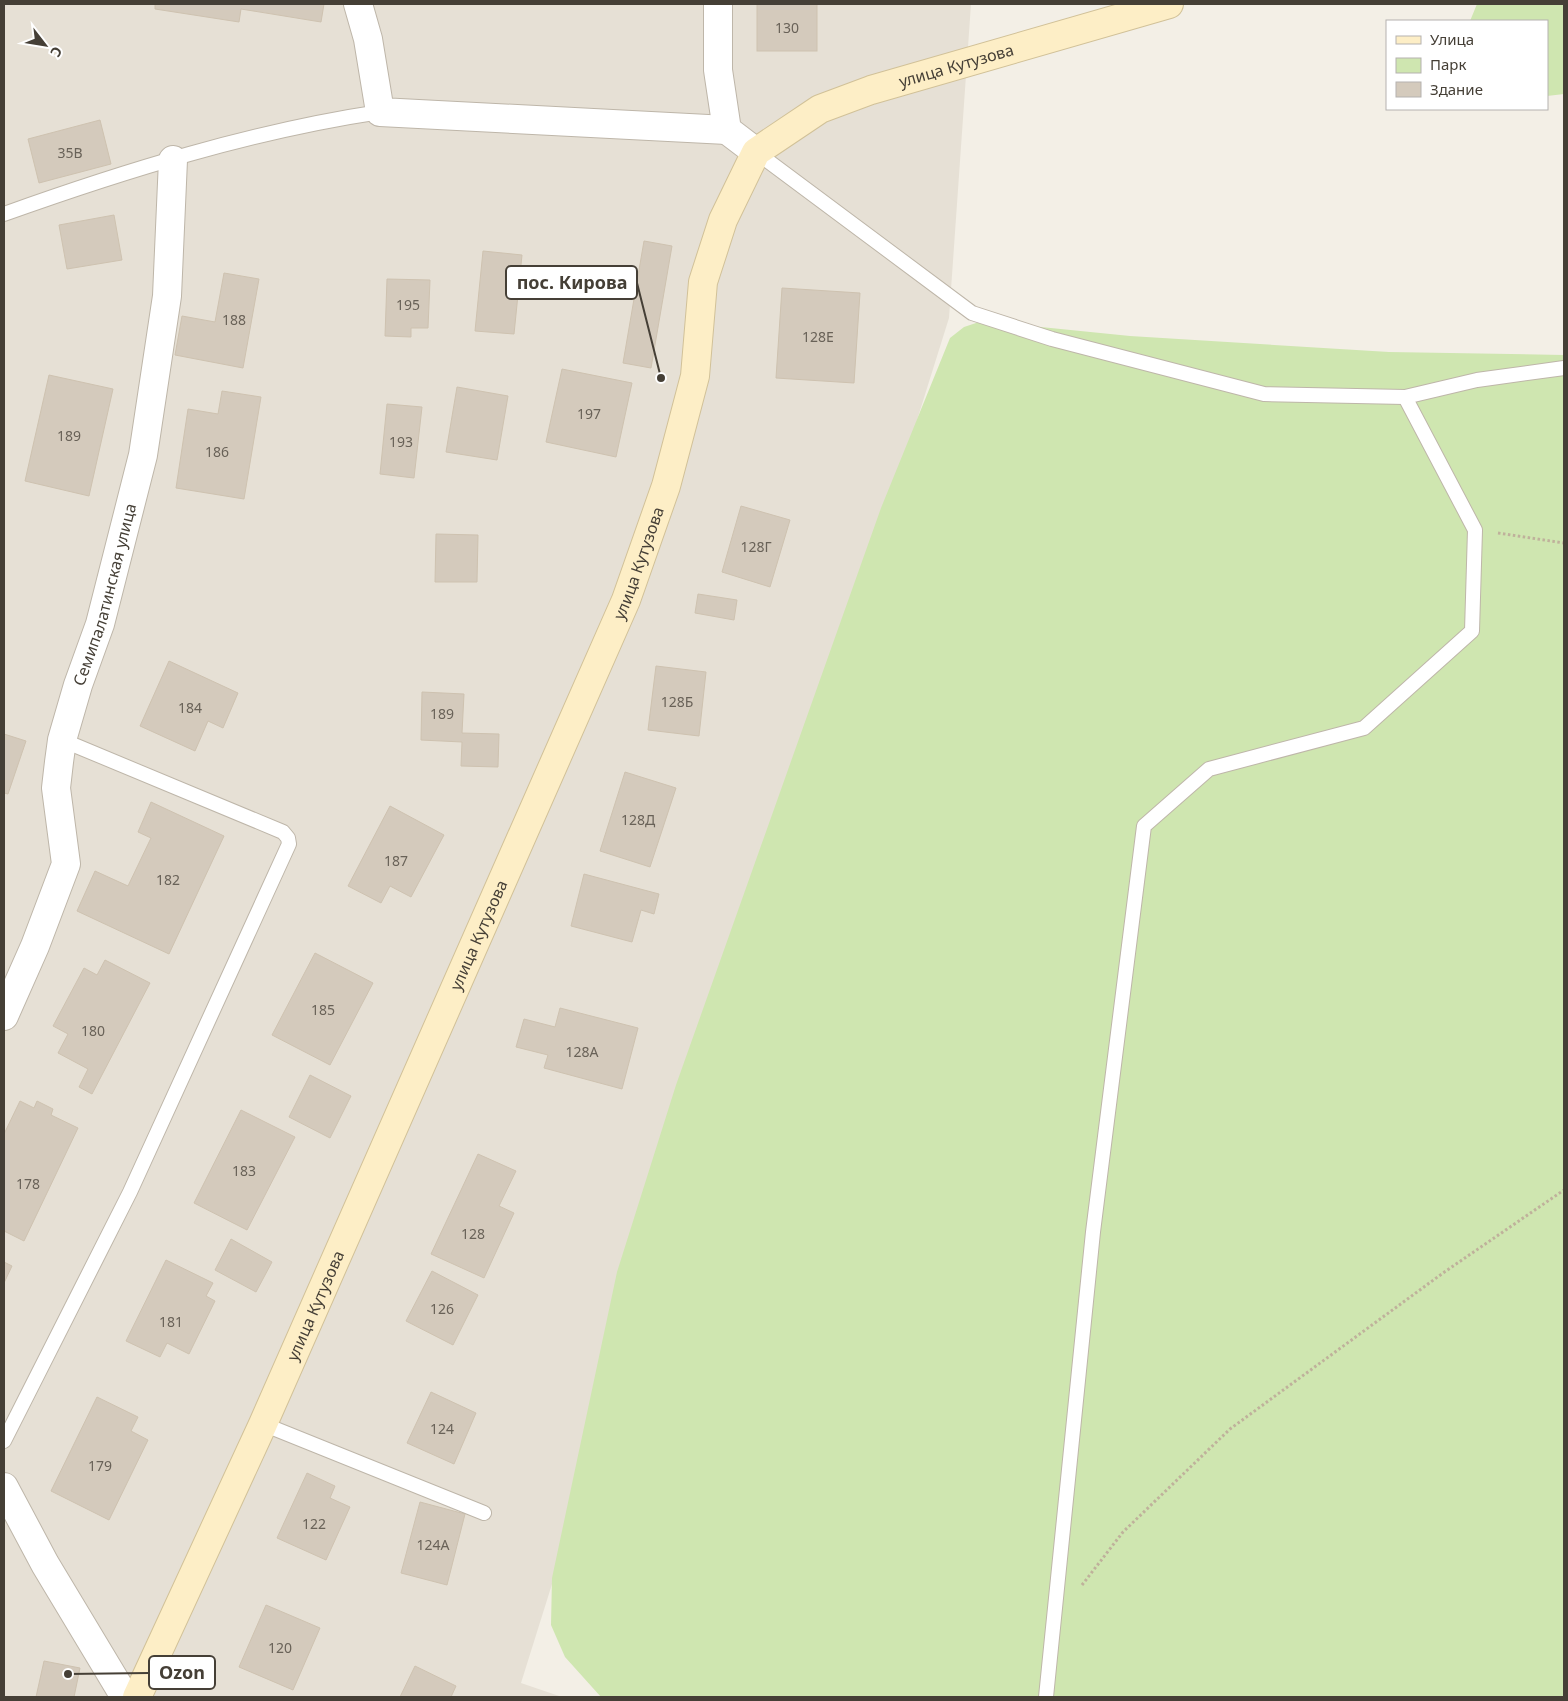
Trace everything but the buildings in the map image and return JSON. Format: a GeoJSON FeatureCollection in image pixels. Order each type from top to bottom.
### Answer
{"type":"FeatureCollection","features":[{"type":"Feature","properties":{"kind":"main road","name":"улица Кутузова"},"geometry":{"type":"LineString","coordinates":[[137,1697],[263,1424],[626,600],[666,486],[695,376],[703,282],[723,220],[756,152],[820,109],[871,90],[1170,4]]}},
{"type":"Feature","properties":{"kind":"street"},"geometry":{"type":"LineString","coordinates":[[358,4],[368,39],[380,112],[727,130],[756,152]]}},
{"type":"Feature","properties":{"kind":"street"},"geometry":{"type":"LineString","coordinates":[[718,4],[718,70],[727,130]]}},
{"type":"Feature","properties":{"kind":"street","name":"Семипалатинская улица"},"geometry":{"type":"LineString","coordinates":[[4,1016],[35,946],[66,864],[56,788],[62,740],[78,685],[100,624],[144,454],[167,296],[173,160]]}},
{"type":"Feature","properties":{"kind":"street"},"geometry":{"type":"LineString","coordinates":[[4,1488],[45,1564],[125,1697]]}},
{"type":"Feature","properties":{"kind":"lane"},"geometry":{"type":"LineString","coordinates":[[4,214],[83,186],[173,160],[316,122],[380,112]]}},
{"type":"Feature","properties":{"kind":"lane"},"geometry":{"type":"LineString","coordinates":[[756,152],[972,313],[1052,338],[1264,394],[1405,397],[1477,380],[1564,368]]}},
{"type":"Feature","properties":{"kind":"lane"},"geometry":{"type":"LineString","coordinates":[[1046,1697],[1093,1232],[1144,826],[1209,769],[1364,728],[1472,631],[1475,530],[1405,397]]}},
{"type":"Feature","properties":{"kind":"lane"},"geometry":{"type":"LineString","coordinates":[[4,1442],[130,1192],[289,844],[288,838],[283,832],[62,740]]}},
{"type":"Feature","properties":{"kind":"lane"},"geometry":{"type":"LineString","coordinates":[[263,1424],[484,1512]]}},
{"type":"Feature","properties":{"kind":"path"},"geometry":{"type":"LineString","coordinates":[[1475,530],[1564,543]]}},
{"type":"Feature","properties":{"kind":"path"},"geometry":{"type":"LineString","coordinates":[[1054,1623],[1123,1532],[1230,1429],[1443,1273],[1564,1190]]}},
{"type":"Feature","properties":{"kind":"shaded area"},"geometry":{"type":"Polygon","coordinates":[[[4,4],[971,4],[949,318],[521,1683],[562,1697],[4,1697],[4,4]]]}},
{"type":"Feature","properties":{"kind":"green space"},"geometry":{"type":"Polygon","coordinates":[[[1477,4],[1564,4],[1564,94],[1548,96],[1548,20],[1470,20],[1477,4]]]}},
{"type":"Feature","properties":{"kind":"green space"},"geometry":{"type":"Polygon","coordinates":[[[982,321],[1130,336],[1389,352],[1564,355],[1564,1697],[601,1697],[565,1657],[551,1625],[552,1578],[617,1272],[676,1085],[881,508],[950,338],[964,327],[982,321]]]}},
{"type":"Feature","properties":{"kind":"place","name":"пос. Кирова"},"geometry":{"type":"Point","coordinates":[661,378]}},
{"type":"Feature","properties":{"kind":"place","name":"Ozon"},"geometry":{"type":"Point","coordinates":[68,1674]}}]}
